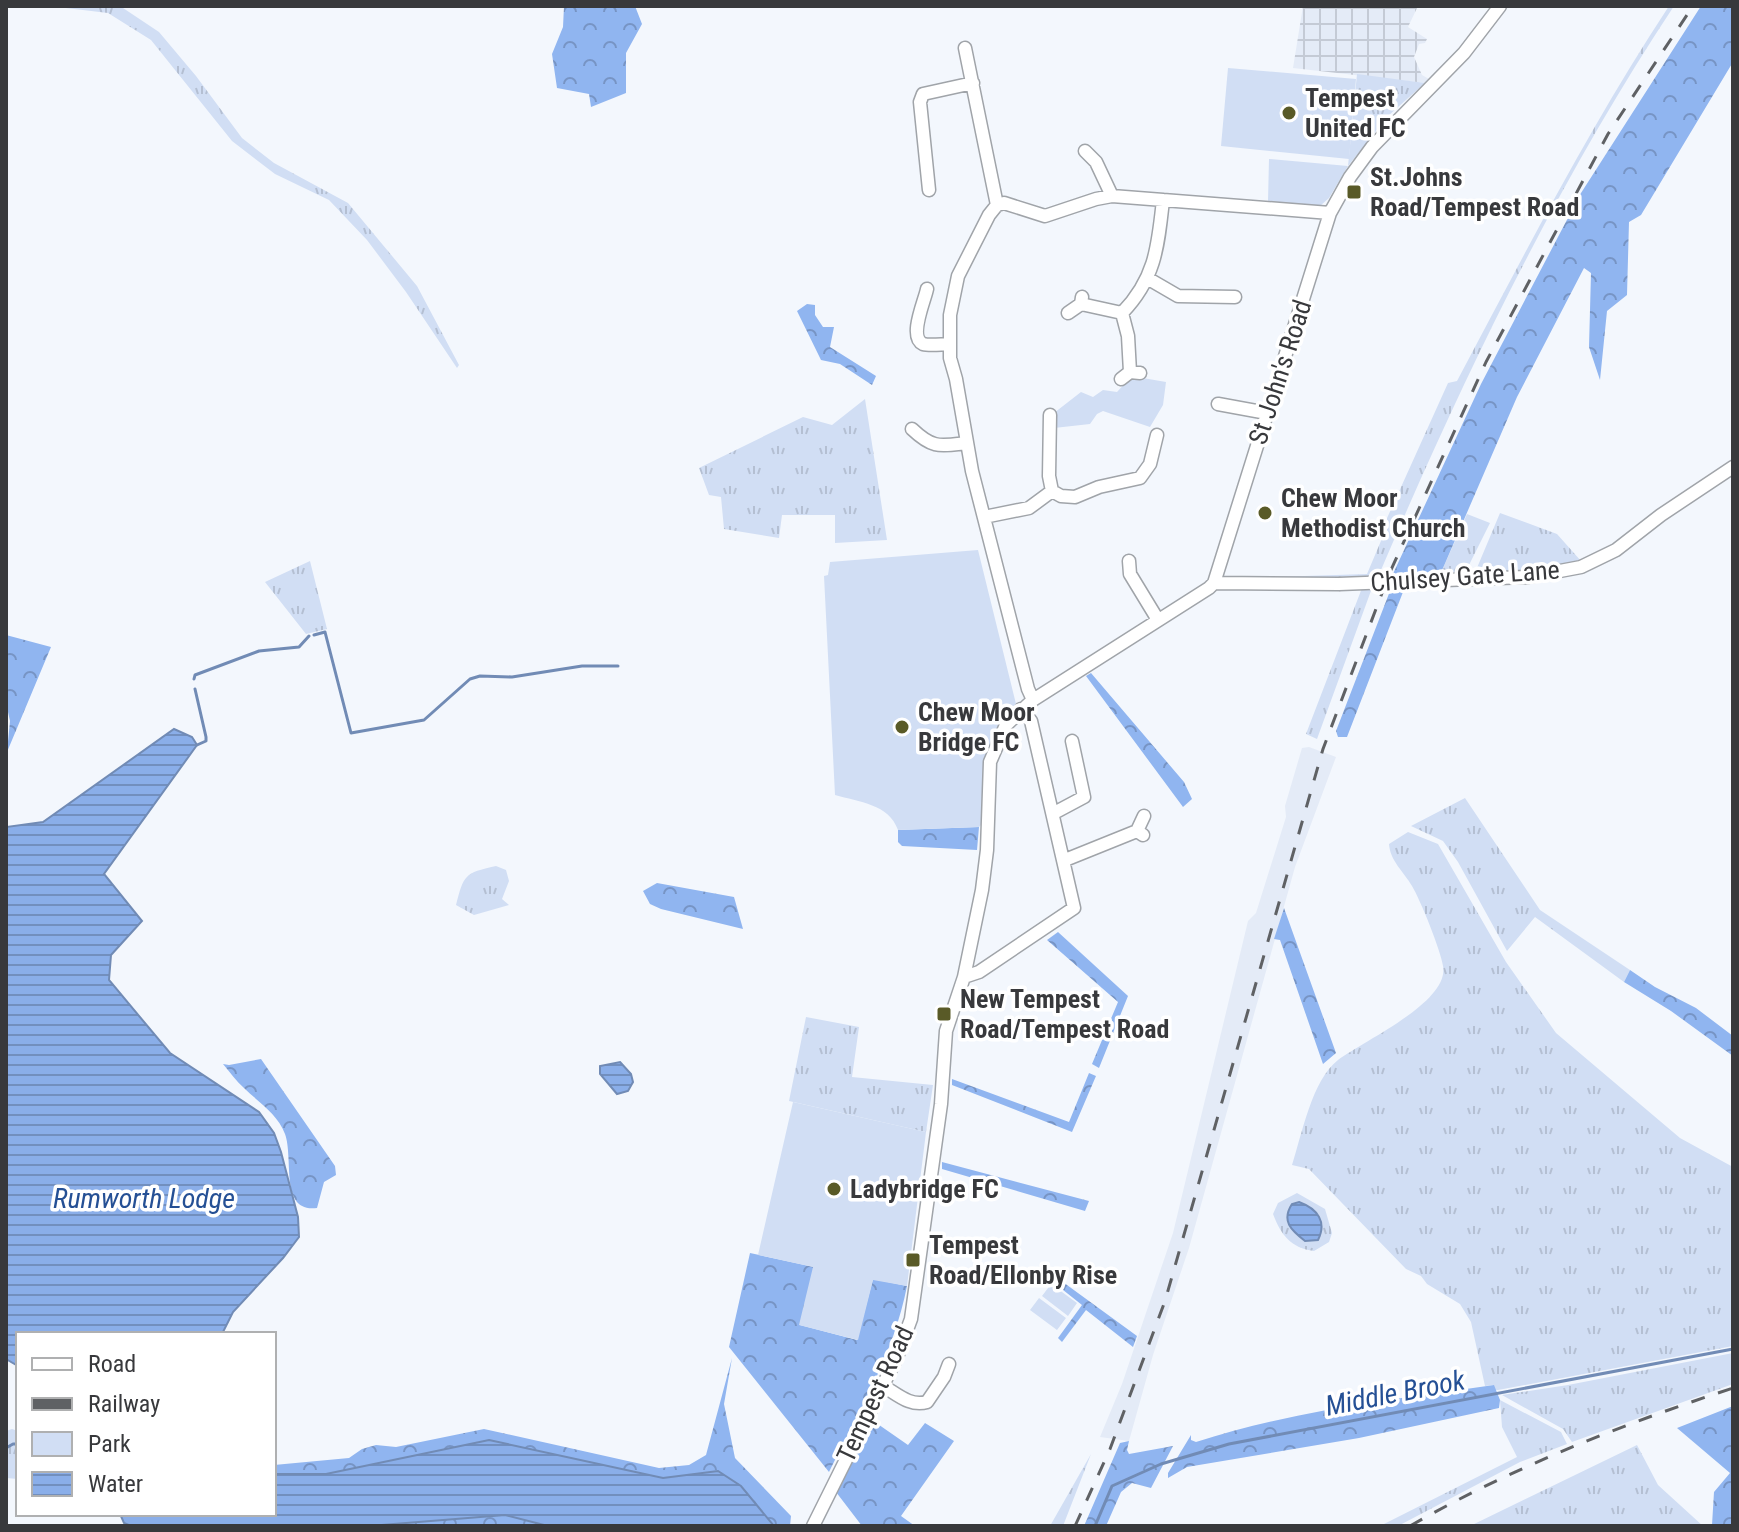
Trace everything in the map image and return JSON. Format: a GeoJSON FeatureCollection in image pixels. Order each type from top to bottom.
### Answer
{"type":"FeatureCollection","features":[{"type":"Feature","properties":{"kind":"street","name":"St John's Road"},"geometry":{"type":"LineString","coordinates":[[1214,583],[1330,213],[1350,177],[1372,147],[1464,53],[1500,6]]}},
{"type":"Feature","properties":{"kind":"street"},"geometry":{"type":"LineString","coordinates":[[965,48],[997,205]]}},
{"type":"Feature","properties":{"kind":"street"},"geometry":{"type":"LineString","coordinates":[[929,190],[920,102],[923,94],[973,83]]}},
{"type":"Feature","properties":{"kind":"street"},"geometry":{"type":"LineString","coordinates":[[1085,151],[1096,162],[1112,196]]}},
{"type":"Feature","properties":{"kind":"street"},"geometry":{"type":"LineString","coordinates":[[1214,583],[1033,700],[984,517],[950,358],[951,305],[958,276],[997,205],[1011,204],[1045,216],[1112,196],[1330,213]]}},
{"type":"Feature","properties":{"kind":"street"},"geometry":{"type":"LineString","coordinates":[[1122,313],[1138,294],[1158,250],[1163,200]]}},
{"type":"Feature","properties":{"kind":"street"},"geometry":{"type":"LineString","coordinates":[[1147,278],[1178,296],[1227,299]]}},
{"type":"Feature","properties":{"kind":"street"},"geometry":{"type":"LineString","coordinates":[[928,289],[918,319],[916,331],[919,340],[923,344],[950,344]]}},
{"type":"Feature","properties":{"kind":"street"},"geometry":{"type":"LineString","coordinates":[[1068,313],[1082,300],[1122,313]]}},
{"type":"Feature","properties":{"kind":"street"},"geometry":{"type":"LineString","coordinates":[[1122,313],[1128,336],[1130,375]]}},
{"type":"Feature","properties":{"kind":"street"},"geometry":{"type":"LineString","coordinates":[[1218,404],[1267,413]]}},
{"type":"Feature","properties":{"kind":"street"},"geometry":{"type":"LineString","coordinates":[[1050,415],[1049,471],[1052,491]]}},
{"type":"Feature","properties":{"kind":"street"},"geometry":{"type":"LineString","coordinates":[[912,429],[922,444],[967,443]]}},
{"type":"Feature","properties":{"kind":"street"},"geometry":{"type":"LineString","coordinates":[[1052,491],[1061,496],[1075,497],[1099,487],[1134,481],[1145,473],[1150,464],[1157,435]]}},
{"type":"Feature","properties":{"kind":"street","name":"Chulsey Gate Lane"},"geometry":{"type":"LineString","coordinates":[[1214,583],[1339,584],[1528,577],[1581,567],[1616,550],[1661,515],[1733,467]]}},
{"type":"Feature","properties":{"kind":"street"},"geometry":{"type":"LineString","coordinates":[[984,517],[1029,508],[1052,491]]}},
{"type":"Feature","properties":{"kind":"street"},"geometry":{"type":"LineString","coordinates":[[1129,561],[1125,573],[1158,620]]}},
{"type":"Feature","properties":{"kind":"street","name":"Tempest Road"},"geometry":{"type":"LineString","coordinates":[[813,1526],[905,1337],[912,1310],[941,1104],[946,1031],[964,977],[984,877],[990,762],[1006,725],[1033,700]]}},
{"type":"Feature","properties":{"kind":"street"},"geometry":{"type":"LineString","coordinates":[[964,977],[979,972],[1074,908],[1031,721],[1021,709]]}},
{"type":"Feature","properties":{"kind":"street"},"geometry":{"type":"LineString","coordinates":[[1054,813],[1084,797],[1072,741]]}},
{"type":"Feature","properties":{"kind":"street"},"geometry":{"type":"LineString","coordinates":[[1077,760],[1091,756]]}},
{"type":"Feature","properties":{"kind":"street"},"geometry":{"type":"LineString","coordinates":[[1065,860],[1140,833],[1144,816]]}},
{"type":"Feature","properties":{"kind":"street"},"geometry":{"type":"LineString","coordinates":[[883,1386],[909,1402],[922,1404],[927,1402],[944,1377],[949,1364]]}},
{"type":"Feature","properties":{"kind":"shaded area"},"geometry":{"type":"Polygon","coordinates":[[[1303,6],[1418,6],[1408,27],[1427,39],[1419,44],[1414,57],[1422,75],[1429,79],[1425,83],[1293,68],[1303,6]]]}},
{"type":"Feature","properties":{"kind":"shaded area"},"geometry":{"type":"Polygon","coordinates":[[[1309,747],[1336,757],[1295,867],[1189,1248],[1153,1355],[1129,1441],[1100,1437],[1122,1384],[1173,1233],[1248,921],[1256,913],[1286,817],[1285,806],[1302,748],[1309,747]]]}},
{"type":"Feature","properties":{"kind":"green space"},"geometry":{"type":"Polygon","coordinates":[[[49,6],[120,6],[159,32],[242,138],[274,163],[348,203],[417,286],[459,365],[457,368],[367,240],[329,200],[275,174],[232,141],[151,40],[108,13],[49,6]]]}},
{"type":"Feature","properties":{"kind":"green space"},"geometry":{"type":"Polygon","coordinates":[[[564,6],[635,6],[642,24],[626,53],[626,93],[591,107],[589,94],[557,88],[552,54],[563,27],[564,6]]]}},
{"type":"Feature","properties":{"kind":"green space"},"geometry":{"type":"Polygon","coordinates":[[[1669,6],[1674,6],[1590,143],[1513,284],[1443,430],[1378,577],[1272,581],[1273,577],[1367,574],[1386,529],[1383,527],[1448,383],[1457,381],[1585,144],[1669,6]]]}},
{"type":"Feature","properties":{"kind":"green space"},"geometry":{"type":"Polygon","coordinates":[[[1701,6],[1733,6],[1733,62],[1641,215],[1629,222],[1627,295],[1607,311],[1600,380],[1589,347],[1591,273],[1584,268],[1517,397],[1440,575],[1392,576],[1481,384],[1581,193],[1701,6]]]}},
{"type":"Feature","properties":{"kind":"green space","name":"Tempest United FC"},"geometry":{"type":"Polygon","coordinates":[[[1228,68],[1356,79],[1349,159],[1221,146],[1228,68]]]}},
{"type":"Feature","properties":{"kind":"green space"},"geometry":{"type":"Polygon","coordinates":[[[1357,74],[1425,83],[1388,116],[1348,166],[1357,74]]]}},
{"type":"Feature","properties":{"kind":"green space"},"geometry":{"type":"Polygon","coordinates":[[[1269,159],[1348,166],[1329,198],[1320,206],[1272,203],[1268,201],[1269,159]]]}},
{"type":"Feature","properties":{"kind":"green space"},"geometry":{"type":"Polygon","coordinates":[[[807,304],[815,305],[815,315],[823,327],[834,327],[830,347],[876,376],[872,385],[840,364],[821,360],[797,311],[807,304]]]}},
{"type":"Feature","properties":{"kind":"green space"},"geometry":{"type":"Polygon","coordinates":[[[1137,377],[1166,382],[1163,405],[1150,427],[1103,411],[1090,424],[1054,428],[1054,413],[1081,392],[1093,397],[1103,390],[1117,392],[1127,381],[1137,377]]]}},
{"type":"Feature","properties":{"kind":"green space"},"geometry":{"type":"Polygon","coordinates":[[[865,399],[887,540],[835,543],[835,515],[782,515],[779,538],[724,529],[721,497],[709,495],[699,468],[803,417],[832,425],[865,399]]]}},
{"type":"Feature","properties":{"kind":"green space"},"geometry":{"type":"Polygon","coordinates":[[[1500,513],[1557,534],[1581,561],[1542,571],[1474,575],[1500,513]]]}},
{"type":"Feature","properties":{"kind":"green space"},"geometry":{"type":"Polygon","coordinates":[[[1467,514],[1490,523],[1464,575],[1440,575],[1467,514]]]}},
{"type":"Feature","properties":{"kind":"green space"},"geometry":{"type":"Polygon","coordinates":[[[978,550],[1016,704],[996,731],[986,759],[983,823],[979,827],[898,830],[894,821],[880,809],[835,795],[824,576],[828,575],[830,562],[978,550]]]}},
{"type":"Feature","properties":{"kind":"green space"},"geometry":{"type":"Polygon","coordinates":[[[310,561],[327,629],[306,634],[265,582],[310,561]]]}},
{"type":"Feature","properties":{"kind":"green space"},"geometry":{"type":"Polygon","coordinates":[[[1362,588],[1372,588],[1317,739],[1306,734],[1362,588]]]}},
{"type":"Feature","properties":{"kind":"green space"},"geometry":{"type":"Polygon","coordinates":[[[1395,588],[1403,592],[1347,737],[1338,737],[1336,731],[1390,591],[1395,588]]]}},
{"type":"Feature","properties":{"kind":"green space"},"geometry":{"type":"Polygon","coordinates":[[[6,635],[51,647],[7,752],[10,721],[6,703],[6,635]]]}},
{"type":"Feature","properties":{"kind":"green space"},"geometry":{"type":"Polygon","coordinates":[[[1091,673],[1184,782],[1192,799],[1183,807],[1086,676],[1091,673]]]}},
{"type":"Feature","properties":{"kind":"green space"},"geometry":{"type":"Polygon","coordinates":[[[1465,798],[1540,910],[1630,970],[1624,982],[1535,917],[1507,951],[1458,862],[1443,841],[1411,826],[1465,798]]]}},
{"type":"Feature","properties":{"kind":"green space"},"geometry":{"type":"Polygon","coordinates":[[[979,827],[977,850],[902,846],[898,842],[898,830],[979,827]]]}},
{"type":"Feature","properties":{"kind":"green space"},"geometry":{"type":"Polygon","coordinates":[[[1408,832],[1438,844],[1506,962],[1556,1033],[1680,1138],[1733,1167],[1733,1346],[1498,1390],[1493,1385],[1485,1386],[1471,1322],[1460,1304],[1406,1269],[1309,1169],[1292,1165],[1309,1108],[1329,1069],[1419,1007],[1442,980],[1443,966],[1430,925],[1416,893],[1390,850],[1389,844],[1408,832]]]}},
{"type":"Feature","properties":{"kind":"green space"},"geometry":{"type":"Polygon","coordinates":[[[496,866],[506,870],[509,881],[502,899],[509,905],[474,915],[456,905],[467,877],[496,866]]]}},
{"type":"Feature","properties":{"kind":"green space"},"geometry":{"type":"Polygon","coordinates":[[[657,883],[734,897],[743,929],[650,904],[643,891],[657,883]]]}},
{"type":"Feature","properties":{"kind":"green space"},"geometry":{"type":"Polygon","coordinates":[[[1284,908],[1336,1053],[1323,1064],[1280,940],[1274,939],[1284,908]]]}},
{"type":"Feature","properties":{"kind":"green space"},"geometry":{"type":"Polygon","coordinates":[[[1058,932],[1128,996],[1099,1068],[1092,1064],[1118,1002],[1047,940],[1058,932]]]}},
{"type":"Feature","properties":{"kind":"green space"},"geometry":{"type":"Polygon","coordinates":[[[1630,970],[1696,1008],[1733,1036],[1733,1056],[1671,1011],[1624,982],[1630,970]]]}},
{"type":"Feature","properties":{"kind":"green space"},"geometry":{"type":"Polygon","coordinates":[[[806,1017],[859,1027],[852,1077],[933,1085],[926,1132],[789,1101],[806,1017]]]}},
{"type":"Feature","properties":{"kind":"green space"},"geometry":{"type":"Polygon","coordinates":[[[261,1059],[335,1166],[336,1175],[324,1182],[317,1208],[305,1207],[297,1202],[293,1193],[285,1134],[278,1120],[223,1064],[261,1059]]]}},
{"type":"Feature","properties":{"kind":"green space"},"geometry":{"type":"Polygon","coordinates":[[[1089,1073],[1096,1076],[1072,1132],[952,1085],[952,1079],[1069,1122],[1089,1073]]]}},
{"type":"Feature","properties":{"kind":"green space"},"geometry":{"type":"Polygon","coordinates":[[[793,1102],[926,1132],[907,1286],[873,1280],[858,1340],[799,1325],[813,1267],[758,1255],[793,1102]]]}},
{"type":"Feature","properties":{"kind":"green space"},"geometry":{"type":"Polygon","coordinates":[[[942,1162],[1089,1201],[1085,1211],[942,1169],[942,1162]]]}},
{"type":"Feature","properties":{"kind":"green space"},"geometry":{"type":"Polygon","coordinates":[[[1297,1193],[1325,1209],[1332,1233],[1329,1242],[1314,1251],[1299,1247],[1288,1239],[1273,1214],[1278,1203],[1297,1193]]]}},
{"type":"Feature","properties":{"kind":"green space"},"geometry":{"type":"Polygon","coordinates":[[[750,1253],[814,1267],[800,1325],[857,1340],[873,1279],[907,1286],[885,1358],[829,1472],[729,1347],[750,1253]]]}},
{"type":"Feature","properties":{"kind":"green space"},"geometry":{"type":"Polygon","coordinates":[[[1056,1277],[1137,1336],[1133,1347],[1086,1310],[1062,1342],[1058,1338],[1082,1305],[1053,1282],[1056,1277]]]}},
{"type":"Feature","properties":{"kind":"green space"},"geometry":{"type":"Polygon","coordinates":[[[1051,1284],[1077,1303],[1068,1316],[1042,1296],[1051,1284]]]}},
{"type":"Feature","properties":{"kind":"green space"},"geometry":{"type":"Polygon","coordinates":[[[1039,1298],[1066,1318],[1057,1330],[1030,1310],[1039,1298]]]}},
{"type":"Feature","properties":{"kind":"green space"},"geometry":{"type":"Polygon","coordinates":[[[1733,1353],[1733,1384],[1572,1442],[1563,1429],[1502,1395],[1568,1385],[1733,1353]]]}},
{"type":"Feature","properties":{"kind":"green space"},"geometry":{"type":"Polygon","coordinates":[[[732,1358],[724,1404],[735,1458],[791,1516],[790,1526],[774,1526],[741,1486],[718,1471],[663,1478],[489,1440],[326,1474],[276,1474],[276,1465],[349,1458],[362,1449],[376,1445],[396,1447],[484,1429],[659,1468],[689,1465],[706,1455],[732,1358]]]}},
{"type":"Feature","properties":{"kind":"green space"},"geometry":{"type":"Polygon","coordinates":[[[1494,1385],[1500,1400],[1499,1408],[1359,1438],[1187,1467],[1168,1478],[1191,1435],[1191,1440],[1196,1442],[1306,1414],[1494,1385]]]}},
{"type":"Feature","properties":{"kind":"green space"},"geometry":{"type":"Polygon","coordinates":[[[1500,1400],[1561,1432],[1567,1444],[1520,1462],[1398,1526],[1380,1526],[1517,1457],[1502,1427],[1500,1400]]]}},
{"type":"Feature","properties":{"kind":"green space"},"geometry":{"type":"Polygon","coordinates":[[[1733,1406],[1733,1526],[1715,1526],[1712,1525],[1714,1492],[1730,1473],[1677,1428],[1733,1406]]]}},
{"type":"Feature","properties":{"kind":"green space"},"geometry":{"type":"Polygon","coordinates":[[[872,1420],[908,1445],[925,1423],[954,1441],[901,1516],[915,1526],[862,1526],[836,1492],[872,1420]]]}},
{"type":"Feature","properties":{"kind":"green space"},"geometry":{"type":"Polygon","coordinates":[[[16,1430],[16,1479],[6,1478],[6,1431],[16,1430]]]}},
{"type":"Feature","properties":{"kind":"green space"},"geometry":{"type":"Polygon","coordinates":[[[1129,1441],[1129,1454],[1173,1446],[1151,1488],[1132,1483],[1121,1492],[1106,1526],[1084,1526],[1120,1443],[1129,1441]]]}},
{"type":"Feature","properties":{"kind":"green space"},"geometry":{"type":"Polygon","coordinates":[[[1637,1445],[1658,1485],[1703,1526],[1470,1526],[1637,1445]]]}},
{"type":"Feature","properties":{"kind":"green space"},"geometry":{"type":"Polygon","coordinates":[[[1091,1454],[1063,1526],[1050,1526],[1091,1454]]]}},
{"type":"Feature","properties":{"kind":"green space"},"geometry":{"type":"Polygon","coordinates":[[[505,1515],[548,1526],[369,1526],[505,1515]]]}},
{"type":"Feature","properties":{"kind":"water","name":"Rumworth Lodge"},"geometry":{"type":"Polygon","coordinates":[[[174,729],[192,737],[197,745],[104,874],[142,921],[111,955],[109,980],[170,1053],[259,1112],[274,1133],[281,1152],[298,1217],[299,1237],[233,1312],[223,1332],[16,1332],[16,1365],[6,1359],[6,827],[43,822],[174,729]]]}},
{"type":"Feature","properties":{"kind":"water"},"geometry":{"type":"Polygon","coordinates":[[[620,1062],[631,1074],[633,1082],[628,1091],[617,1094],[600,1074],[600,1066],[620,1062]]]}},
{"type":"Feature","properties":{"kind":"water"},"geometry":{"type":"Polygon","coordinates":[[[1299,1202],[1319,1217],[1322,1227],[1318,1240],[1305,1241],[1289,1225],[1289,1210],[1292,1204],[1299,1202]]]}},
{"type":"Feature","properties":{"kind":"water"},"geometry":{"type":"Polygon","coordinates":[[[489,1440],[663,1478],[718,1471],[741,1486],[774,1526],[548,1526],[505,1515],[369,1526],[131,1526],[124,1523],[121,1516],[276,1516],[276,1474],[326,1474],[489,1440]]]}},
{"type":"Feature","properties":{"kind":"waterway"},"geometry":{"type":"LineString","coordinates":[[314,635],[325,632],[351,733],[424,720],[470,679],[480,676],[512,677],[582,666],[618,666]]}},
{"type":"Feature","properties":{"kind":"waterway"},"geometry":{"type":"LineString","coordinates":[[194,679],[195,675],[259,651],[299,647],[309,636]]}},
{"type":"Feature","properties":{"kind":"waterway"},"geometry":{"type":"LineString","coordinates":[[195,689],[206,737],[206,741],[197,745]]}},
{"type":"Feature","properties":{"kind":"waterway","name":"Middle Brook"},"geometry":{"type":"LineString","coordinates":[[1095,1526],[1112,1486],[1161,1464],[1229,1444],[1733,1349]]}},
{"type":"Feature","properties":{"kind":"waterway"},"geometry":{"type":"LineString","coordinates":[[6,1448],[16,1444]]}},
{"type":"Feature","properties":{"kind":"railway"},"geometry":{"type":"LineString","coordinates":[[1075,1526],[1110,1449],[1165,1301],[1323,749],[1390,572],[1486,362],[1608,134],[1693,6]]}},
{"type":"Feature","properties":{"kind":"railway"},"geometry":{"type":"LineString","coordinates":[[1410,1526],[1528,1466],[1650,1417],[1733,1388]]}},
{"type":"Feature","properties":{"kind":"place","name":"Tempest United FC"},"geometry":{"type":"Point","coordinates":[1289,113]}},
{"type":"Feature","properties":{"kind":"place","name":"St.Johns Road/Tempest Road"},"geometry":{"type":"Point","coordinates":[1354,192]}},
{"type":"Feature","properties":{"kind":"place","name":"Chew Moor Methodist Church"},"geometry":{"type":"Point","coordinates":[1265,513]}},
{"type":"Feature","properties":{"kind":"place","name":"Chew Moor Bridge FC"},"geometry":{"type":"Point","coordinates":[902,727]}},
{"type":"Feature","properties":{"kind":"place","name":"New Tempest Road/Tempest Road"},"geometry":{"type":"Point","coordinates":[944,1014]}},
{"type":"Feature","properties":{"kind":"place","name":"Ladybridge FC"},"geometry":{"type":"Point","coordinates":[834,1189]}},
{"type":"Feature","properties":{"kind":"place","name":"Tempest Road/Ellonby Rise"},"geometry":{"type":"Point","coordinates":[913,1260]}}]}
